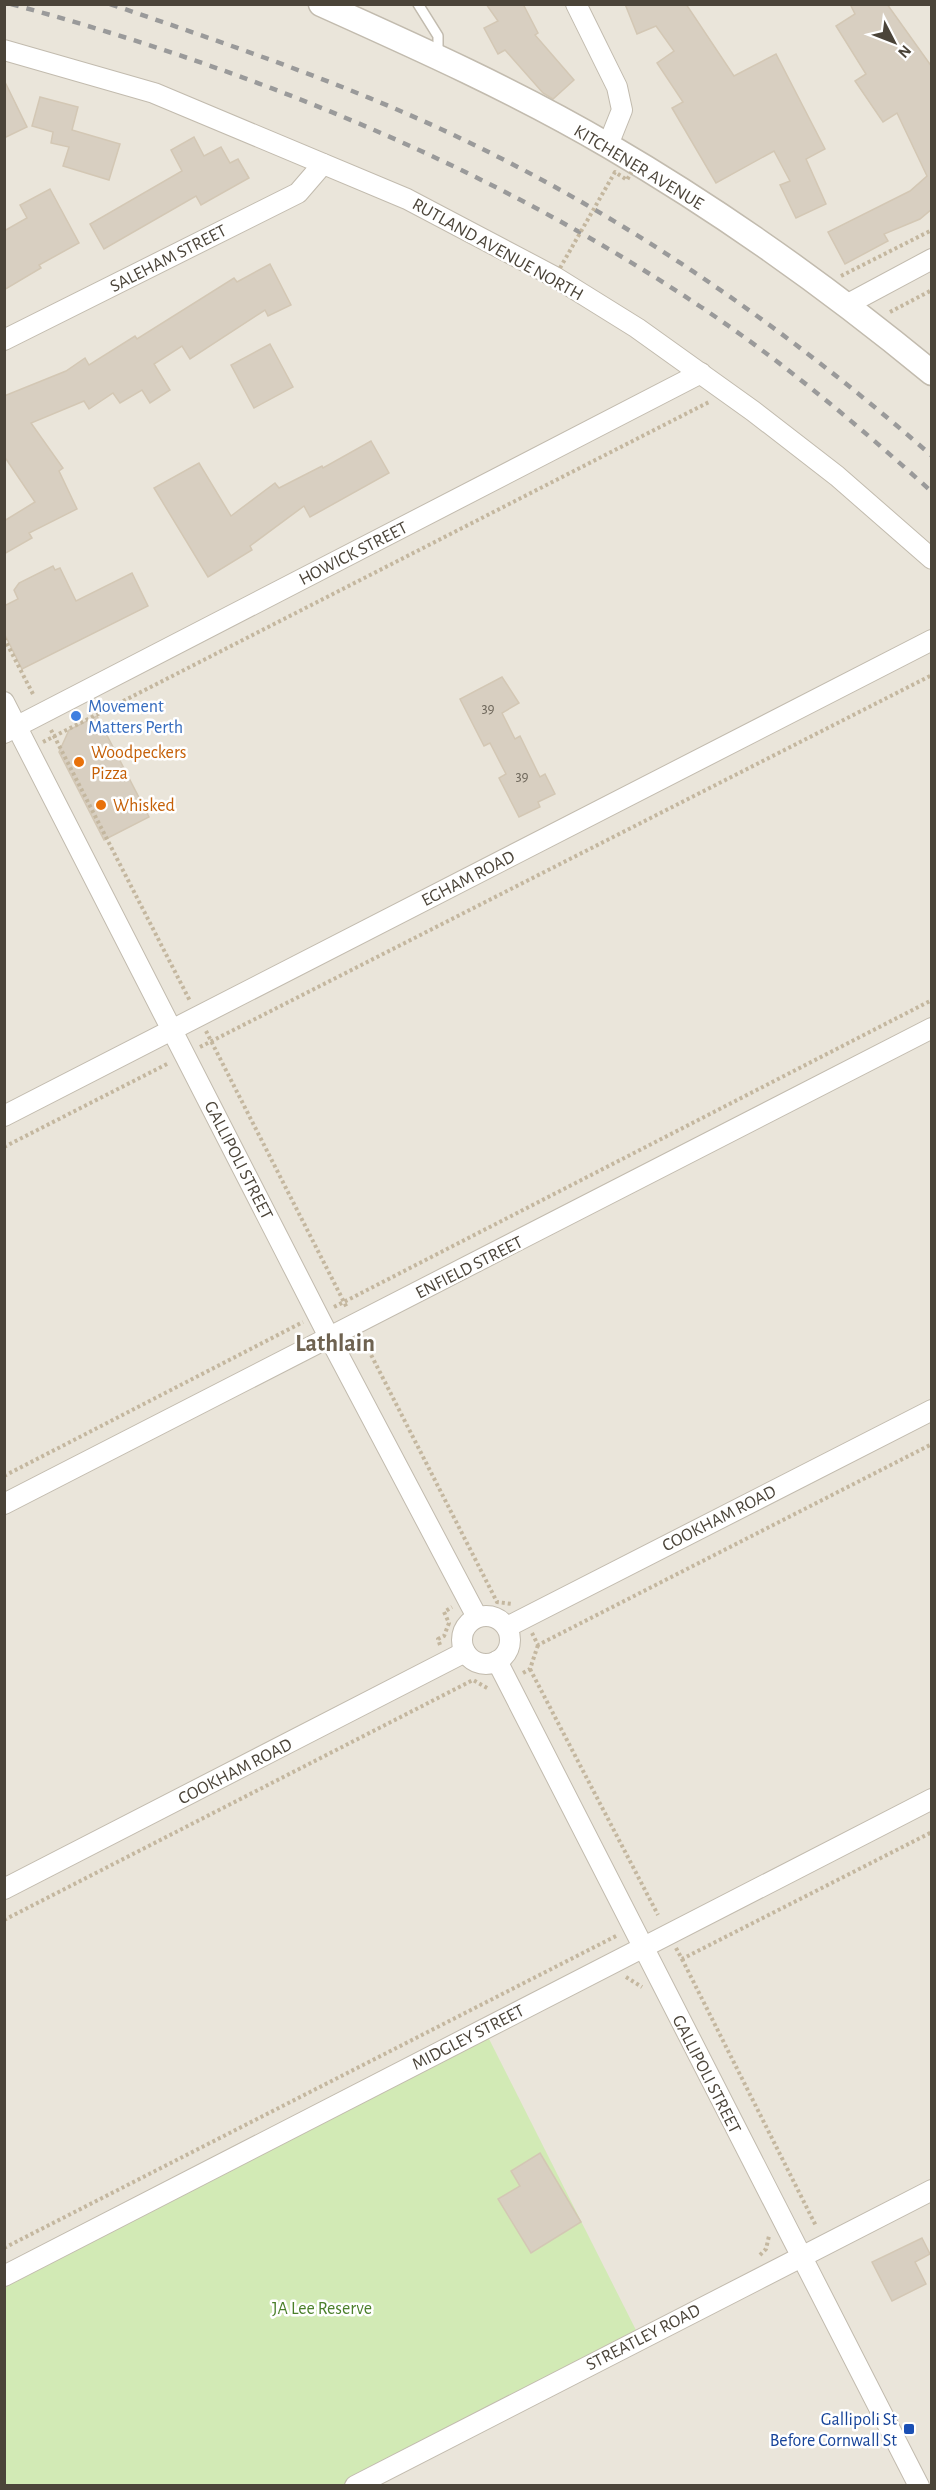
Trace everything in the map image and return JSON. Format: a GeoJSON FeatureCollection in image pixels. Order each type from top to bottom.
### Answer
{"type":"FeatureCollection","features":[{"type":"Feature","properties":{"kind":"street","name":"KITCHENER AVENUE"},"geometry":{"type":"LineString","coordinates":[[321,4],[438,56],[608,145],[776,252],[848,304],[932,373]]}},
{"type":"Feature","properties":{"kind":"street"},"geometry":{"type":"LineString","coordinates":[[576,4],[617,87],[622,110],[608,145]]}},
{"type":"Feature","properties":{"kind":"street","name":"RUTLAND AVENUE NORTH"},"geometry":{"type":"LineString","coordinates":[[4,50],[154,93],[407,199],[555,277],[701,373],[837,476],[932,559]]}},
{"type":"Feature","properties":{"kind":"street","name":"SALEHAM STREET"},"geometry":{"type":"LineString","coordinates":[[4,340],[298,193],[323,164]]}},
{"type":"Feature","properties":{"kind":"street"},"geometry":{"type":"LineString","coordinates":[[848,304],[932,259]]}},
{"type":"Feature","properties":{"kind":"street","name":"HOWICK STREET"},"geometry":{"type":"LineString","coordinates":[[11,730],[701,373]]}},
{"type":"Feature","properties":{"kind":"street","name":"EGHAM ROAD"},"geometry":{"type":"LineString","coordinates":[[4,1116],[932,640]]}},
{"type":"Feature","properties":{"kind":"street","name":"GALLIPOLI STREET"},"geometry":{"type":"LineString","coordinates":[[4,702],[11,730],[173,1030],[318,1315],[477,1617]]}},
{"type":"Feature","properties":{"kind":"street","name":"ENFIELD STREET"},"geometry":{"type":"LineString","coordinates":[[4,1504],[932,1028]]}},
{"type":"Feature","properties":{"kind":"street","name":"COOKHAM ROAD"},"geometry":{"type":"LineString","coordinates":[[507,1627],[932,1410]]}},
{"type":"Feature","properties":{"kind":"street"},"geometry":{"type":"LineString","coordinates":[[490,1616],[507,1627],[510,1642],[508,1650],[497,1661],[490,1664],[456,1657],[464,1628],[477,1617],[490,1616]]}},
{"type":"Feature","properties":{"kind":"street","name":"COOKHAM ROAD"},"geometry":{"type":"LineString","coordinates":[[4,1889],[456,1657]]}},
{"type":"Feature","properties":{"kind":"street","name":"GALLIPOLI STREET"},"geometry":{"type":"LineString","coordinates":[[497,1661],[919,2486]]}},
{"type":"Feature","properties":{"kind":"street","name":"MIDGLEY STREET"},"geometry":{"type":"LineString","coordinates":[[4,2276],[932,1799]]}},
{"type":"Feature","properties":{"kind":"street","name":"STREATLEY ROAD"},"geometry":{"type":"LineString","coordinates":[[355,2486],[932,2190]]}},
{"type":"Feature","properties":{"kind":"lane"},"geometry":{"type":"LineString","coordinates":[[418,4],[438,36],[438,56]]}},
{"type":"Feature","properties":{"kind":"path"},"geometry":{"type":"LineString","coordinates":[[560,268],[615,172],[627,180],[632,171]]}},
{"type":"Feature","properties":{"kind":"path"},"geometry":{"type":"LineString","coordinates":[[835,279],[932,230]]}},
{"type":"Feature","properties":{"kind":"path"},"geometry":{"type":"LineString","coordinates":[[884,315],[932,290]]}},
{"type":"Feature","properties":{"kind":"path"},"geometry":{"type":"LineString","coordinates":[[55,736],[716,399]]}},
{"type":"Feature","properties":{"kind":"path"},"geometry":{"type":"LineString","coordinates":[[4,638],[497,1602],[518,1604],[538,1645],[530,1669],[507,1681],[490,1689],[473,1680],[459,1686],[4,1920]]}},
{"type":"Feature","properties":{"kind":"path"},"geometry":{"type":"LineString","coordinates":[[4,1147],[932,675]]}},
{"type":"Feature","properties":{"kind":"path"},"geometry":{"type":"LineString","coordinates":[[4,1476],[932,1000]]}},
{"type":"Feature","properties":{"kind":"path"},"geometry":{"type":"LineString","coordinates":[[538,1645],[932,1444]]}},
{"type":"Feature","properties":{"kind":"path"},"geometry":{"type":"LineString","coordinates":[[459,1686],[456,1657],[438,1639],[444,1636],[449,1623],[444,1612],[490,1587]]}},
{"type":"Feature","properties":{"kind":"path"},"geometry":{"type":"LineString","coordinates":[[530,1669],[658,1915]]}},
{"type":"Feature","properties":{"kind":"path"},"geometry":{"type":"LineString","coordinates":[[682,1959],[816,2226]]}},
{"type":"Feature","properties":{"kind":"shaded area"},"geometry":{"type":"Polygon","coordinates":[[[5,5],[931,5],[931,2485],[5,2485],[5,5]]]}},
{"type":"Feature","properties":{"kind":"green space","name":"JA Lee Reserve"},"geometry":{"type":"Polygon","coordinates":[[[484,2029],[640,2338],[355,2485],[5,2486],[5,2276],[484,2029]]]}},
{"type":"Feature","properties":{"kind":"building"},"geometry":{"type":"Polygon","coordinates":[[[486,4],[523,4],[538,33],[535,35],[574,80],[553,99],[543,93],[505,50],[498,54],[484,28],[498,21],[486,4]]]}},
{"type":"Feature","properties":{"kind":"building"},"geometry":{"type":"Polygon","coordinates":[[[625,4],[686,4],[734,76],[776,54],[825,149],[806,159],[826,204],[796,218],[780,185],[790,181],[774,151],[716,183],[672,108],[683,102],[657,63],[674,51],[656,26],[637,34],[625,4]]]}},
{"type":"Feature","properties":{"kind":"building"},"geometry":{"type":"Polygon","coordinates":[[[850,4],[887,4],[932,67],[932,209],[920,219],[884,234],[888,241],[845,264],[828,232],[910,191],[927,176],[897,113],[883,122],[855,81],[866,74],[836,26],[855,14],[850,4]]]}},
{"type":"Feature","properties":{"kind":"building"},"geometry":{"type":"Polygon","coordinates":[[[4,80],[27,127],[4,138],[4,80]]]}},
{"type":"Feature","properties":{"kind":"building"},"geometry":{"type":"Polygon","coordinates":[[[40,97],[78,107],[72,130],[120,144],[109,180],[63,166],[69,147],[51,143],[53,132],[32,126],[40,97]]]}},
{"type":"Feature","properties":{"kind":"building"},"geometry":{"type":"Polygon","coordinates":[[[194,137],[204,156],[221,147],[230,163],[238,159],[249,178],[201,205],[196,196],[104,249],[90,224],[182,171],[171,150],[194,137]]]}},
{"type":"Feature","properties":{"kind":"building"},"geometry":{"type":"Polygon","coordinates":[[[50,189],[79,243],[39,265],[41,268],[4,290],[4,231],[27,218],[20,205],[50,189]]]}},
{"type":"Feature","properties":{"kind":"building"},"geometry":{"type":"Polygon","coordinates":[[[270,264],[291,305],[268,316],[265,310],[190,359],[182,346],[154,364],[170,390],[150,403],[142,390],[120,403],[113,393],[89,409],[84,401],[31,423],[63,468],[59,471],[77,509],[29,533],[32,538],[4,554],[4,521],[35,502],[4,456],[4,396],[66,371],[85,358],[89,365],[135,336],[137,339],[234,278],[237,282],[270,264]]]}},
{"type":"Feature","properties":{"kind":"building"},"geometry":{"type":"Polygon","coordinates":[[[270,344],[293,387],[254,408],[231,365],[270,344]]]}},
{"type":"Feature","properties":{"kind":"building"},"geometry":{"type":"Polygon","coordinates":[[[371,441],[389,473],[310,517],[304,506],[250,546],[252,550],[208,577],[154,488],[199,463],[231,516],[275,483],[279,488],[322,466],[323,468],[371,441]]]}},
{"type":"Feature","properties":{"kind":"building"},"geometry":{"type":"Polygon","coordinates":[[[53,566],[55,570],[60,568],[76,601],[132,573],[148,606],[22,669],[4,633],[4,606],[18,599],[14,590],[19,583],[53,566]]]}},
{"type":"Feature","properties":{"kind":"building"},"geometry":{"type":"Polygon","coordinates":[[[502,677],[519,703],[502,713],[515,739],[520,736],[540,777],[545,774],[555,794],[538,802],[540,807],[519,817],[499,778],[506,774],[490,743],[484,746],[460,699],[502,677]]]}},
{"type":"Feature","properties":{"kind":"building"},"geometry":{"type":"Polygon","coordinates":[[[97,716],[149,817],[104,840],[59,752],[69,730],[97,716]]]}},
{"type":"Feature","properties":{"kind":"building"},"geometry":{"type":"Polygon","coordinates":[[[540,2153],[581,2222],[531,2253],[498,2199],[520,2186],[511,2171],[540,2153]]]}},
{"type":"Feature","properties":{"kind":"building"},"geometry":{"type":"Polygon","coordinates":[[[922,2238],[930,2254],[915,2262],[926,2284],[892,2301],[872,2262],[922,2238]]]}},
{"type":"Feature","properties":{"kind":"railway"},"geometry":{"type":"LineString","coordinates":[[11,4],[192,59],[280,92],[368,127],[538,209],[621,256],[731,328],[819,395],[932,492]]}},
{"type":"Feature","properties":{"kind":"railway"},"geometry":{"type":"LineString","coordinates":[[110,4],[345,88],[491,153],[558,189],[625,228],[752,313],[814,358],[932,456]]}},
{"type":"Feature","properties":{"kind":"place","name":"Movement Matters Perth"},"geometry":{"type":"Point","coordinates":[76,716]}},
{"type":"Feature","properties":{"kind":"place","name":"Woodpeckers Pizza"},"geometry":{"type":"Point","coordinates":[79,762]}},
{"type":"Feature","properties":{"kind":"place","name":"Whisked"},"geometry":{"type":"Point","coordinates":[101,805]}},
{"type":"Feature","properties":{"kind":"place","name":"Gallipoli St Before Cornwall St"},"geometry":{"type":"Point","coordinates":[909,2429]}},
{"type":"Feature","properties":{"kind":"district","name":"Lathlain"},"geometry":{"type":"Point","coordinates":[335,1343]}}]}
